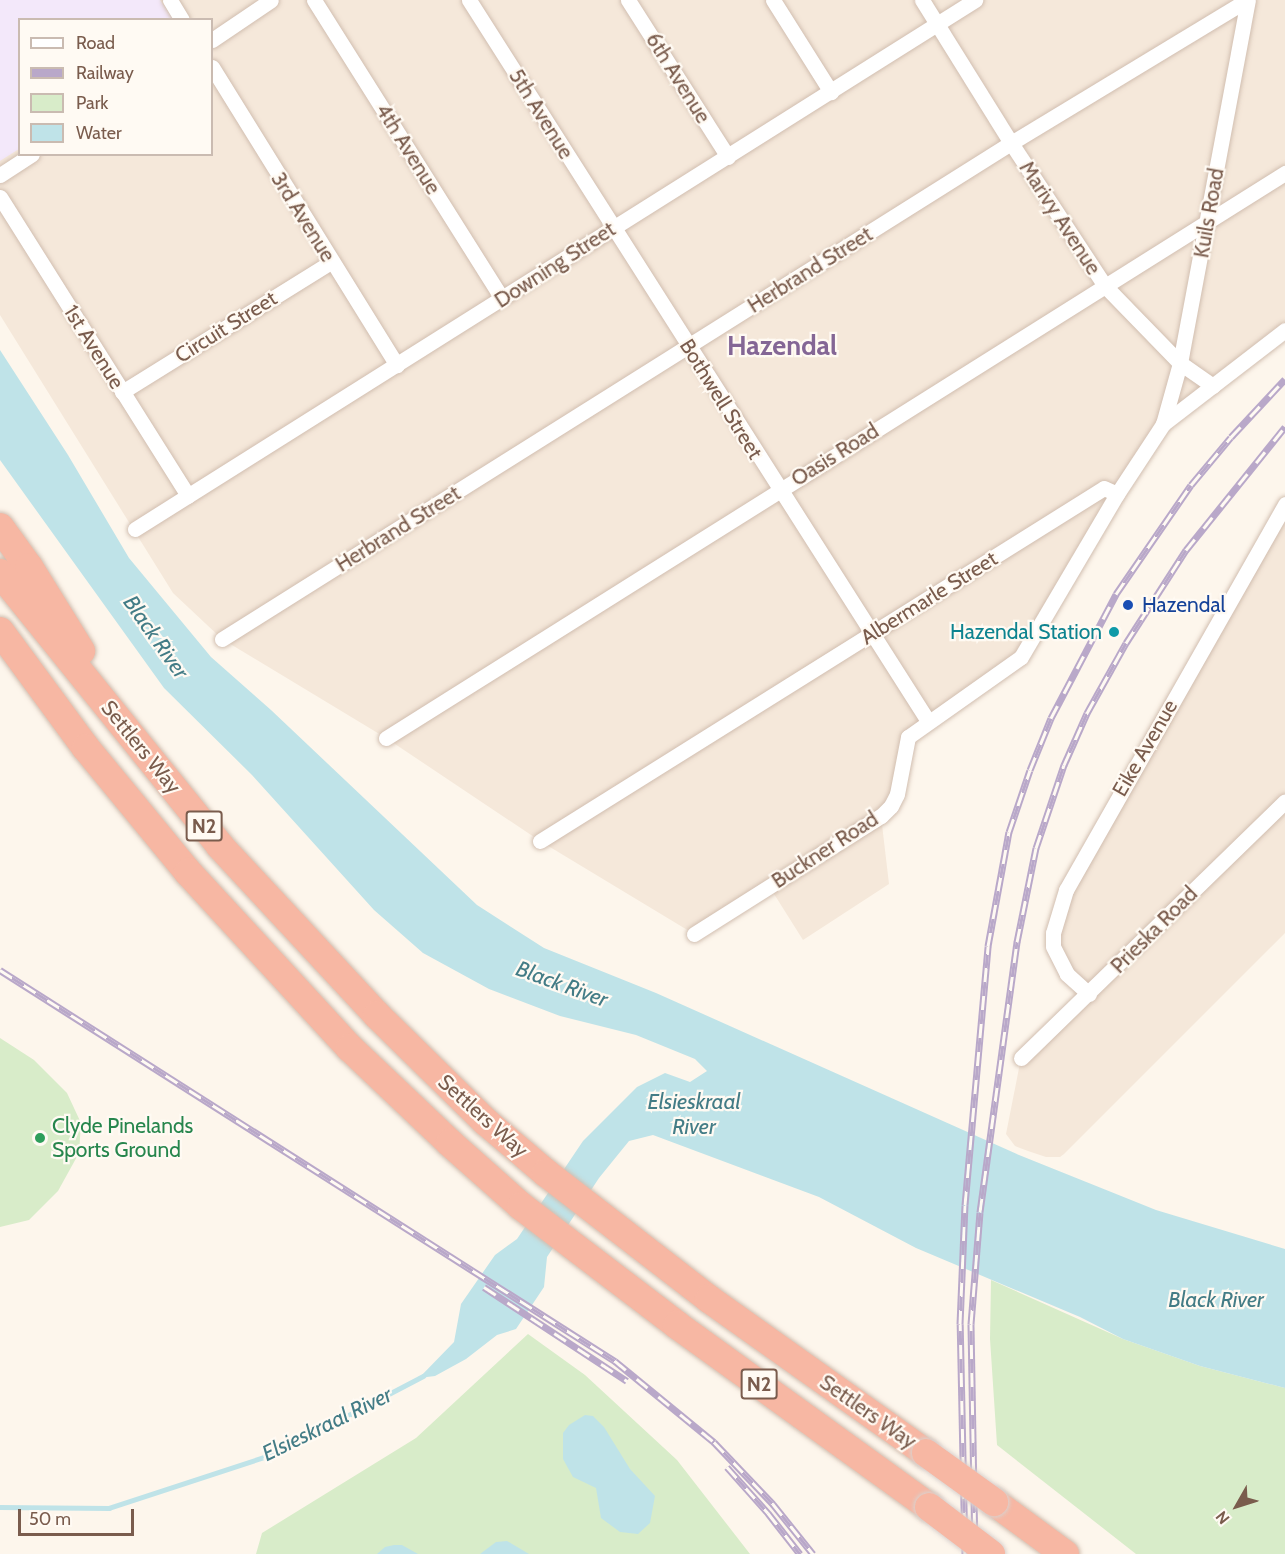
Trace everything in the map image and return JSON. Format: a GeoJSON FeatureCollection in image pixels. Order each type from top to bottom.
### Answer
{"type":"FeatureCollection","features":[{"type":"Feature","properties":{"kind":"highway"},"geometry":{"type":"LineString","coordinates":[[0,527],[75,639],[115,714]]}},
{"type":"Feature","properties":{"kind":"highway","name":"Settlers Way"},"geometry":{"type":"LineString","coordinates":[[0,573],[219,846],[300,935],[486,1122],[546,1173],[709,1299],[1065,1554]]}},
{"type":"Feature","properties":{"kind":"highway","name":"Settlers Way"},"geometry":{"type":"LineString","coordinates":[[0,631],[86,748],[210,897],[350,1048],[450,1143],[521,1206],[590,1259],[991,1554]]}},
{"type":"Feature","properties":{"kind":"highway"},"geometry":{"type":"LineString","coordinates":[[0,660],[86,748]]}},
{"type":"Feature","properties":{"kind":"street"},"geometry":{"type":"LineString","coordinates":[[170,0],[181,18]]}},
{"type":"Feature","properties":{"kind":"street"},"geometry":{"type":"LineString","coordinates":[[213,38],[271,0]]}},
{"type":"Feature","properties":{"kind":"street","name":"4th Avenue"},"geometry":{"type":"LineString","coordinates":[[314,0],[502,298]]}},
{"type":"Feature","properties":{"kind":"street","name":"5th Avenue"},"geometry":{"type":"LineString","coordinates":[[470,0],[613,227]]}},
{"type":"Feature","properties":{"kind":"street","name":"6th Avenue"},"geometry":{"type":"LineString","coordinates":[[628,0],[728,157]]}},
{"type":"Feature","properties":{"kind":"street"},"geometry":{"type":"LineString","coordinates":[[773,0],[831,92]]}},
{"type":"Feature","properties":{"kind":"street","name":"Marivy Avenue"},"geometry":{"type":"LineString","coordinates":[[922,0],[1011,143],[1105,286],[1180,363],[1213,386]]}},
{"type":"Feature","properties":{"kind":"street","name":"Downing Street"},"geometry":{"type":"LineString","coordinates":[[135,529],[975,0]]}},
{"type":"Feature","properties":{"kind":"street","name":"Herbrand Street"},"geometry":{"type":"LineString","coordinates":[[222,639],[1011,143],[1247,0]]}},
{"type":"Feature","properties":{"kind":"street","name":"Kuils Road"},"geometry":{"type":"LineString","coordinates":[[1163,423],[1180,363],[1247,0]]}},
{"type":"Feature","properties":{"kind":"street","name":"3rd Avenue"},"geometry":{"type":"LineString","coordinates":[[213,69],[397,365]]}},
{"type":"Feature","properties":{"kind":"street"},"geometry":{"type":"LineString","coordinates":[[0,175],[29,156]]}},
{"type":"Feature","properties":{"kind":"street","name":"Oasis Road"},"geometry":{"type":"LineString","coordinates":[[386,738],[1285,173]]}},
{"type":"Feature","properties":{"kind":"street","name":"1st Avenue"},"geometry":{"type":"LineString","coordinates":[[0,197],[188,496]]}},
{"type":"Feature","properties":{"kind":"street","name":"Bothwell Street"},"geometry":{"type":"LineString","coordinates":[[613,227],[928,721]]}},
{"type":"Feature","properties":{"kind":"street","name":"Circuit Street"},"geometry":{"type":"LineString","coordinates":[[122,392],[331,262]]}},
{"type":"Feature","properties":{"kind":"street"},"geometry":{"type":"LineString","coordinates":[[1117,494],[1163,423],[1285,330]]}},
{"type":"Feature","properties":{"kind":"street","name":"Albermarle Street"},"geometry":{"type":"LineString","coordinates":[[540,841],[1104,488],[1117,494]]}},
{"type":"Feature","properties":{"kind":"street","name":"Buckner Road"},"geometry":{"type":"LineString","coordinates":[[694,934],[881,816],[891,806],[897,794],[908,737],[1021,657],[1117,494]]}},
{"type":"Feature","properties":{"kind":"street","name":"Eike Avenue"},"geometry":{"type":"LineString","coordinates":[[1089,994],[1067,974],[1053,946],[1053,933],[1066,890],[1285,504]]}},
{"type":"Feature","properties":{"kind":"street","name":"Prieska Road"},"geometry":{"type":"LineString","coordinates":[[1021,1058],[1285,801]]}},
{"type":"Feature","properties":{"kind":"shaded area"},"geometry":{"type":"Polygon","coordinates":[[[0,0],[1285,0],[1285,330],[1163,424],[1029,646],[914,731],[897,794],[881,816],[889,884],[803,940],[769,886],[694,934],[540,841],[386,738],[222,639],[173,593],[0,315],[0,0]]]}},
{"type":"Feature","properties":{"kind":"shaded area"},"geometry":{"type":"Polygon","coordinates":[[[0,0],[160,0],[172,18],[18,18],[18,150],[0,161],[0,0]]]}},
{"type":"Feature","properties":{"kind":"shaded area"},"geometry":{"type":"Polygon","coordinates":[[[1285,504],[1285,933],[1064,1154],[1060,1157],[1046,1157],[1015,1146],[1006,1134],[1021,1058],[1089,994],[1057,959],[1058,914],[1285,504]]]}},
{"type":"Feature","properties":{"kind":"green space","name":"Clyde Pinelands Sports Ground"},"geometry":{"type":"Polygon","coordinates":[[[0,1038],[34,1060],[67,1093],[81,1123],[79,1153],[58,1191],[29,1220],[0,1227],[0,1038]]]}},
{"type":"Feature","properties":{"kind":"green space"},"geometry":{"type":"Polygon","coordinates":[[[991,1280],[1123,1339],[1200,1366],[1285,1388],[1285,1554],[1136,1554],[997,1445],[990,1339],[991,1280]]]}},
{"type":"Feature","properties":{"kind":"green space"},"geometry":{"type":"Polygon","coordinates":[[[528,1334],[585,1375],[677,1460],[750,1554],[256,1554],[262,1533],[416,1438],[528,1334]]]}},
{"type":"Feature","properties":{"kind":"water","name":"Black River"},"geometry":{"type":"Polygon","coordinates":[[[0,350],[68,455],[129,558],[211,657],[271,710],[477,905],[544,948],[656,993],[1019,1155],[1156,1210],[1285,1249],[1285,1388],[1200,1366],[1123,1339],[1080,1317],[916,1248],[819,1197],[653,1135],[629,1141],[599,1178],[547,1257],[544,1287],[516,1329],[497,1335],[466,1359],[435,1376],[419,1378],[454,1342],[461,1304],[495,1255],[517,1239],[583,1141],[637,1087],[665,1073],[690,1082],[707,1071],[695,1059],[636,1035],[560,1016],[489,989],[423,953],[374,910],[252,775],[164,688],[0,460],[0,350]]]}},
{"type":"Feature","properties":{"kind":"water"},"geometry":{"type":"Polygon","coordinates":[[[585,1415],[593,1416],[604,1427],[630,1469],[655,1496],[650,1523],[638,1534],[620,1532],[601,1518],[596,1488],[573,1477],[563,1459],[563,1433],[569,1425],[585,1415]]]}},
{"type":"Feature","properties":{"kind":"water"},"geometry":{"type":"Polygon","coordinates":[[[507,1541],[529,1554],[480,1554],[496,1542],[507,1541]]]}},
{"type":"Feature","properties":{"kind":"water"},"geometry":{"type":"Polygon","coordinates":[[[402,1545],[418,1554],[377,1554],[385,1547],[402,1545]]]}},
{"type":"Feature","properties":{"kind":"waterway","name":"Elsieskraal River"},"geometry":{"type":"LineString","coordinates":[[0,1507],[109,1508],[276,1453],[423,1376]]}},
{"type":"Feature","properties":{"kind":"railway"},"geometry":{"type":"LineString","coordinates":[[965,1554],[960,1324],[965,1205],[988,946],[1009,832],[1051,718],[1116,594],[1191,485],[1231,437],[1285,379]]}},
{"type":"Feature","properties":{"kind":"railway"},"geometry":{"type":"LineString","coordinates":[[975,1554],[971,1324],[980,1212],[1017,942],[1036,848],[1064,765],[1087,713],[1126,643],[1186,550],[1285,427]]}},
{"type":"Feature","properties":{"kind":"railway"},"geometry":{"type":"LineString","coordinates":[[0,970],[615,1361],[714,1442],[773,1504],[813,1554]]}},
{"type":"Feature","properties":{"kind":"railway"},"geometry":{"type":"LineString","coordinates":[[484,1287],[627,1381]]}},
{"type":"Feature","properties":{"kind":"railway"},"geometry":{"type":"LineString","coordinates":[[727,1467],[768,1513],[800,1554]]}},
{"type":"Feature","properties":{"kind":"place","name":"Hazendal"},"geometry":{"type":"Point","coordinates":[1128,605]}},
{"type":"Feature","properties":{"kind":"place","name":"Hazendal Station"},"geometry":{"type":"Point","coordinates":[1114,632]}},
{"type":"Feature","properties":{"kind":"place","name":"Clyde Pinelands Sports Ground"},"geometry":{"type":"Point","coordinates":[40,1138]}},
{"type":"Feature","properties":{"kind":"district","name":"Hazendal"},"geometry":{"type":"Point","coordinates":[782,346]}}]}
